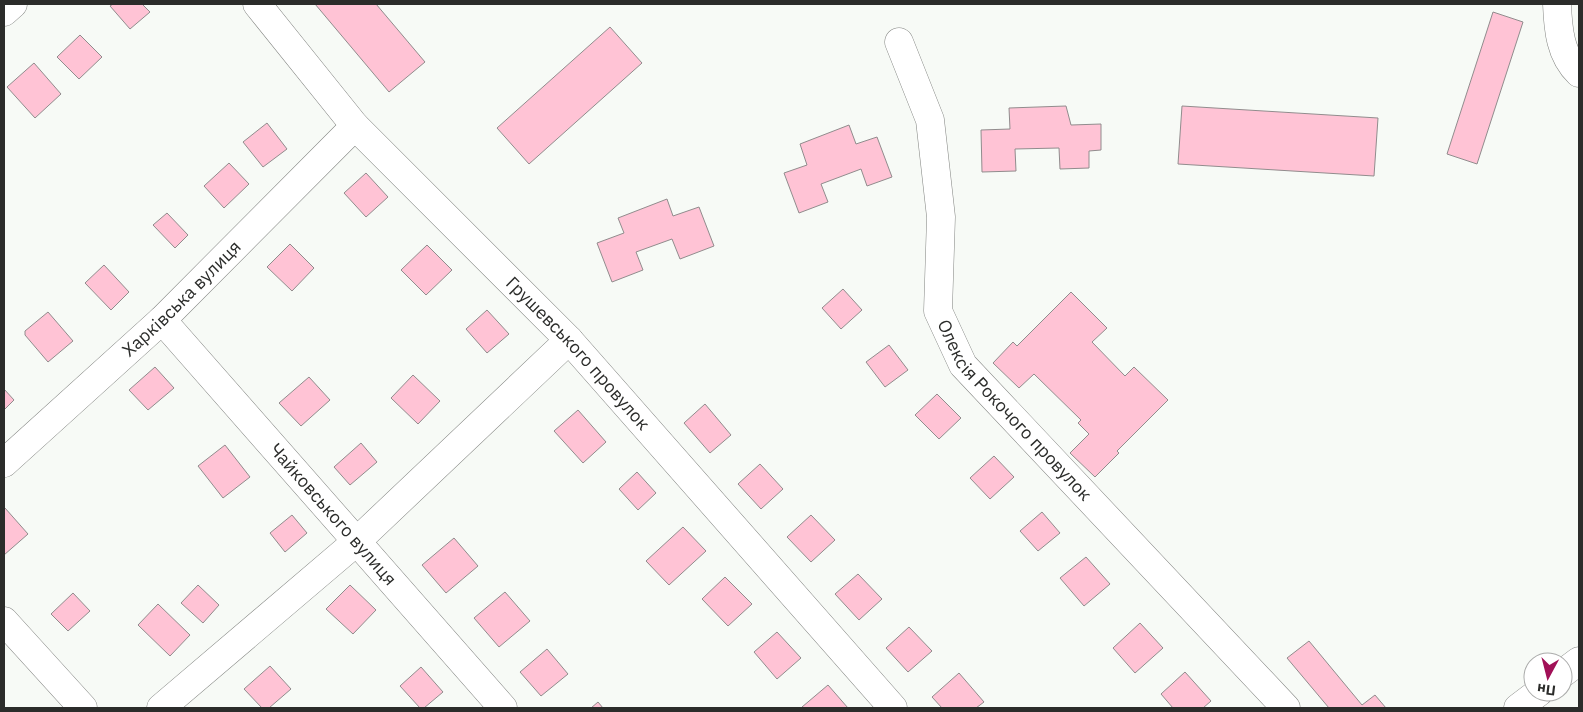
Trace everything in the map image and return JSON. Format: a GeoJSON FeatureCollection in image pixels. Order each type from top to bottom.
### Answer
{"type":"FeatureCollection","features":[{"type":"Feature","properties":{"kind":"street"},"geometry":{"type":"LineString","coordinates":[[4,12],[13,4]]}},
{"type":"Feature","properties":{"kind":"street","name":"Грушевського провулок"},"geometry":{"type":"LineString","coordinates":[[256,4],[355,126],[569,340],[893,708]]}},
{"type":"Feature","properties":{"kind":"street"},"geometry":{"type":"LineString","coordinates":[[1557,4],[1558,34],[1569,64],[1579,73]]}},
{"type":"Feature","properties":{"kind":"street","name":"Олексія Рокочого провулок"},"geometry":{"type":"LineString","coordinates":[[899,42],[930,120],[941,217],[938,310],[963,365],[1286,708]]}},
{"type":"Feature","properties":{"kind":"street","name":"Харківська вулиця"},"geometry":{"type":"LineString","coordinates":[[4,464],[162,320],[355,126]]}},
{"type":"Feature","properties":{"kind":"street","name":"Чайковського вулиця"},"geometry":{"type":"LineString","coordinates":[[162,320],[503,708]]}},
{"type":"Feature","properties":{"kind":"street"},"geometry":{"type":"LineString","coordinates":[[161,708],[356,542],[569,340]]}},
{"type":"Feature","properties":{"kind":"street"},"geometry":{"type":"LineString","coordinates":[[4,621],[83,708]]}},
{"type":"Feature","properties":{"kind":"building"},"geometry":{"type":"Polygon","coordinates":[[[113,4],[142,4],[150,12],[130,29],[110,6],[113,4]]]}},
{"type":"Feature","properties":{"kind":"building"},"geometry":{"type":"Polygon","coordinates":[[[315,4],[376,4],[425,62],[389,92],[315,4]]]}},
{"type":"Feature","properties":{"kind":"building"},"geometry":{"type":"Polygon","coordinates":[[[1493,12],[1523,22],[1477,164],[1447,154],[1493,12]]]}},
{"type":"Feature","properties":{"kind":"building"},"geometry":{"type":"Polygon","coordinates":[[[610,27],[642,63],[529,164],[497,128],[610,27]]]}},
{"type":"Feature","properties":{"kind":"building"},"geometry":{"type":"Polygon","coordinates":[[[80,35],[102,57],[79,79],[57,57],[80,35]]]}},
{"type":"Feature","properties":{"kind":"building"},"geometry":{"type":"Polygon","coordinates":[[[34,63],[61,94],[35,118],[7,87],[34,63]]]}},
{"type":"Feature","properties":{"kind":"building"},"geometry":{"type":"Polygon","coordinates":[[[1066,106],[1071,125],[1101,124],[1101,150],[1089,151],[1089,168],[1060,169],[1059,148],[1015,149],[1016,171],[982,172],[981,130],[1010,129],[1009,108],[1066,106]]]}},
{"type":"Feature","properties":{"kind":"building"},"geometry":{"type":"Polygon","coordinates":[[[1182,106],[1378,118],[1374,176],[1178,164],[1182,106]]]}},
{"type":"Feature","properties":{"kind":"building"},"geometry":{"type":"Polygon","coordinates":[[[267,123],[287,149],[263,167],[243,142],[267,123]]]}},
{"type":"Feature","properties":{"kind":"building"},"geometry":{"type":"Polygon","coordinates":[[[849,125],[856,144],[877,137],[892,177],[867,186],[861,169],[821,184],[828,202],[799,213],[784,173],[807,165],[800,144],[849,125]]]}},
{"type":"Feature","properties":{"kind":"building"},"geometry":{"type":"Polygon","coordinates":[[[229,163],[249,184],[224,208],[204,186],[229,163]]]}},
{"type":"Feature","properties":{"kind":"building"},"geometry":{"type":"Polygon","coordinates":[[[366,173],[388,197],[366,217],[344,193],[366,173]]]}},
{"type":"Feature","properties":{"kind":"building"},"geometry":{"type":"Polygon","coordinates":[[[667,199],[673,216],[699,207],[714,246],[680,259],[672,239],[636,252],[643,270],[612,282],[597,243],[624,233],[618,218],[667,199]]]}},
{"type":"Feature","properties":{"kind":"building"},"geometry":{"type":"Polygon","coordinates":[[[167,213],[188,235],[175,248],[153,225],[167,213]]]}},
{"type":"Feature","properties":{"kind":"building"},"geometry":{"type":"Polygon","coordinates":[[[290,244],[314,268],[292,291],[267,267],[290,244]]]}},
{"type":"Feature","properties":{"kind":"building"},"geometry":{"type":"Polygon","coordinates":[[[427,245],[452,270],[426,295],[401,270],[427,245]]]}},
{"type":"Feature","properties":{"kind":"building"},"geometry":{"type":"Polygon","coordinates":[[[104,265],[129,292],[111,310],[85,283],[104,265]]]}},
{"type":"Feature","properties":{"kind":"building"},"geometry":{"type":"Polygon","coordinates":[[[843,289],[862,310],[841,329],[822,308],[843,289]]]}},
{"type":"Feature","properties":{"kind":"building"},"geometry":{"type":"Polygon","coordinates":[[[1071,292],[1107,328],[1092,342],[1125,376],[1134,367],[1168,400],[1117,451],[1119,453],[1095,477],[1070,453],[1089,434],[1078,423],[1081,420],[1034,374],[1019,388],[993,363],[1013,342],[1017,346],[1071,292]]]}},
{"type":"Feature","properties":{"kind":"building"},"geometry":{"type":"Polygon","coordinates":[[[487,310],[509,334],[487,353],[466,329],[487,310]]]}},
{"type":"Feature","properties":{"kind":"building"},"geometry":{"type":"Polygon","coordinates":[[[48,312],[73,341],[48,362],[25,335],[25,331],[48,312]]]}},
{"type":"Feature","properties":{"kind":"building"},"geometry":{"type":"Polygon","coordinates":[[[889,345],[908,370],[885,387],[866,362],[889,345]]]}},
{"type":"Feature","properties":{"kind":"building"},"geometry":{"type":"Polygon","coordinates":[[[155,367],[174,388],[148,410],[129,390],[155,367]]]}},
{"type":"Feature","properties":{"kind":"building"},"geometry":{"type":"Polygon","coordinates":[[[413,375],[440,401],[418,424],[391,398],[413,375]]]}},
{"type":"Feature","properties":{"kind":"building"},"geometry":{"type":"Polygon","coordinates":[[[309,377],[330,400],[301,426],[279,403],[309,377]]]}},
{"type":"Feature","properties":{"kind":"building"},"geometry":{"type":"Polygon","coordinates":[[[4,389],[14,400],[4,410],[4,389]]]}},
{"type":"Feature","properties":{"kind":"building"},"geometry":{"type":"Polygon","coordinates":[[[937,394],[961,418],[939,439],[915,415],[937,394]]]}},
{"type":"Feature","properties":{"kind":"building"},"geometry":{"type":"Polygon","coordinates":[[[705,404],[731,435],[710,453],[684,423],[705,404]]]}},
{"type":"Feature","properties":{"kind":"building"},"geometry":{"type":"Polygon","coordinates":[[[578,410],[606,442],[583,463],[554,431],[578,410]]]}},
{"type":"Feature","properties":{"kind":"building"},"geometry":{"type":"Polygon","coordinates":[[[361,443],[377,462],[350,485],[334,467],[361,443]]]}},
{"type":"Feature","properties":{"kind":"building"},"geometry":{"type":"Polygon","coordinates":[[[225,445],[250,477],[223,498],[198,466],[225,445]]]}},
{"type":"Feature","properties":{"kind":"building"},"geometry":{"type":"Polygon","coordinates":[[[994,456],[1014,477],[990,499],[970,478],[994,456]]]}},
{"type":"Feature","properties":{"kind":"building"},"geometry":{"type":"Polygon","coordinates":[[[760,464],[783,489],[761,509],[738,484],[760,464]]]}},
{"type":"Feature","properties":{"kind":"building"},"geometry":{"type":"Polygon","coordinates":[[[637,472],[656,493],[638,510],[619,489],[637,472]]]}},
{"type":"Feature","properties":{"kind":"building"},"geometry":{"type":"Polygon","coordinates":[[[4,509],[28,534],[4,555],[4,509]]]}},
{"type":"Feature","properties":{"kind":"building"},"geometry":{"type":"Polygon","coordinates":[[[1042,512],[1060,533],[1038,551],[1020,531],[1042,512]]]}},
{"type":"Feature","properties":{"kind":"building"},"geometry":{"type":"Polygon","coordinates":[[[292,515],[307,533],[285,552],[270,533],[292,515]]]}},
{"type":"Feature","properties":{"kind":"building"},"geometry":{"type":"Polygon","coordinates":[[[811,515],[835,540],[811,562],[787,537],[811,515]]]}},
{"type":"Feature","properties":{"kind":"building"},"geometry":{"type":"Polygon","coordinates":[[[683,527],[706,551],[669,585],[646,561],[683,527]]]}},
{"type":"Feature","properties":{"kind":"building"},"geometry":{"type":"Polygon","coordinates":[[[454,538],[478,566],[446,593],[422,565],[454,538]]]}},
{"type":"Feature","properties":{"kind":"building"},"geometry":{"type":"Polygon","coordinates":[[[1086,557],[1110,584],[1084,606],[1060,578],[1086,557]]]}},
{"type":"Feature","properties":{"kind":"building"},"geometry":{"type":"Polygon","coordinates":[[[858,574],[882,599],[859,620],[835,594],[858,574]]]}},
{"type":"Feature","properties":{"kind":"building"},"geometry":{"type":"Polygon","coordinates":[[[725,577],[752,604],[728,626],[702,599],[725,577]]]}},
{"type":"Feature","properties":{"kind":"building"},"geometry":{"type":"Polygon","coordinates":[[[198,585],[219,605],[203,623],[181,603],[198,585]]]}},
{"type":"Feature","properties":{"kind":"building"},"geometry":{"type":"Polygon","coordinates":[[[350,585],[376,610],[353,634],[326,609],[350,585]]]}},
{"type":"Feature","properties":{"kind":"building"},"geometry":{"type":"Polygon","coordinates":[[[505,592],[530,621],[499,647],[474,618],[505,592]]]}},
{"type":"Feature","properties":{"kind":"building"},"geometry":{"type":"Polygon","coordinates":[[[73,593],[90,611],[68,631],[51,614],[73,593]]]}},
{"type":"Feature","properties":{"kind":"building"},"geometry":{"type":"Polygon","coordinates":[[[158,604],[190,635],[170,656],[138,625],[158,604]]]}},
{"type":"Feature","properties":{"kind":"building"},"geometry":{"type":"Polygon","coordinates":[[[1140,623],[1163,648],[1135,673],[1113,648],[1140,623]]]}},
{"type":"Feature","properties":{"kind":"building"},"geometry":{"type":"Polygon","coordinates":[[[909,627],[932,651],[908,672],[886,648],[909,627]]]}},
{"type":"Feature","properties":{"kind":"building"},"geometry":{"type":"Polygon","coordinates":[[[777,632],[801,658],[777,679],[754,652],[777,632]]]}},
{"type":"Feature","properties":{"kind":"building"},"geometry":{"type":"Polygon","coordinates":[[[1309,641],[1362,705],[1375,695],[1386,708],[1329,708],[1287,658],[1309,641]]]}},
{"type":"Feature","properties":{"kind":"building"},"geometry":{"type":"Polygon","coordinates":[[[547,649],[568,674],[541,696],[520,672],[547,649]]]}},
{"type":"Feature","properties":{"kind":"building"},"geometry":{"type":"Polygon","coordinates":[[[270,666],[291,689],[269,708],[262,708],[244,689],[270,666]]]}},
{"type":"Feature","properties":{"kind":"building"},"geometry":{"type":"Polygon","coordinates":[[[421,667],[443,692],[424,708],[420,708],[400,686],[421,667]]]}},
{"type":"Feature","properties":{"kind":"building"},"geometry":{"type":"Polygon","coordinates":[[[1185,672],[1211,701],[1203,708],[1173,708],[1161,694],[1185,672]]]}},
{"type":"Feature","properties":{"kind":"building"},"geometry":{"type":"Polygon","coordinates":[[[959,673],[984,702],[976,708],[942,708],[932,697],[959,673]]]}},
{"type":"Feature","properties":{"kind":"building"},"geometry":{"type":"Polygon","coordinates":[[[828,685],[848,708],[802,707],[828,685]]]}},
{"type":"Feature","properties":{"kind":"building"},"geometry":{"type":"Polygon","coordinates":[[[598,702],[603,708],[591,708],[598,702]]]}}]}
